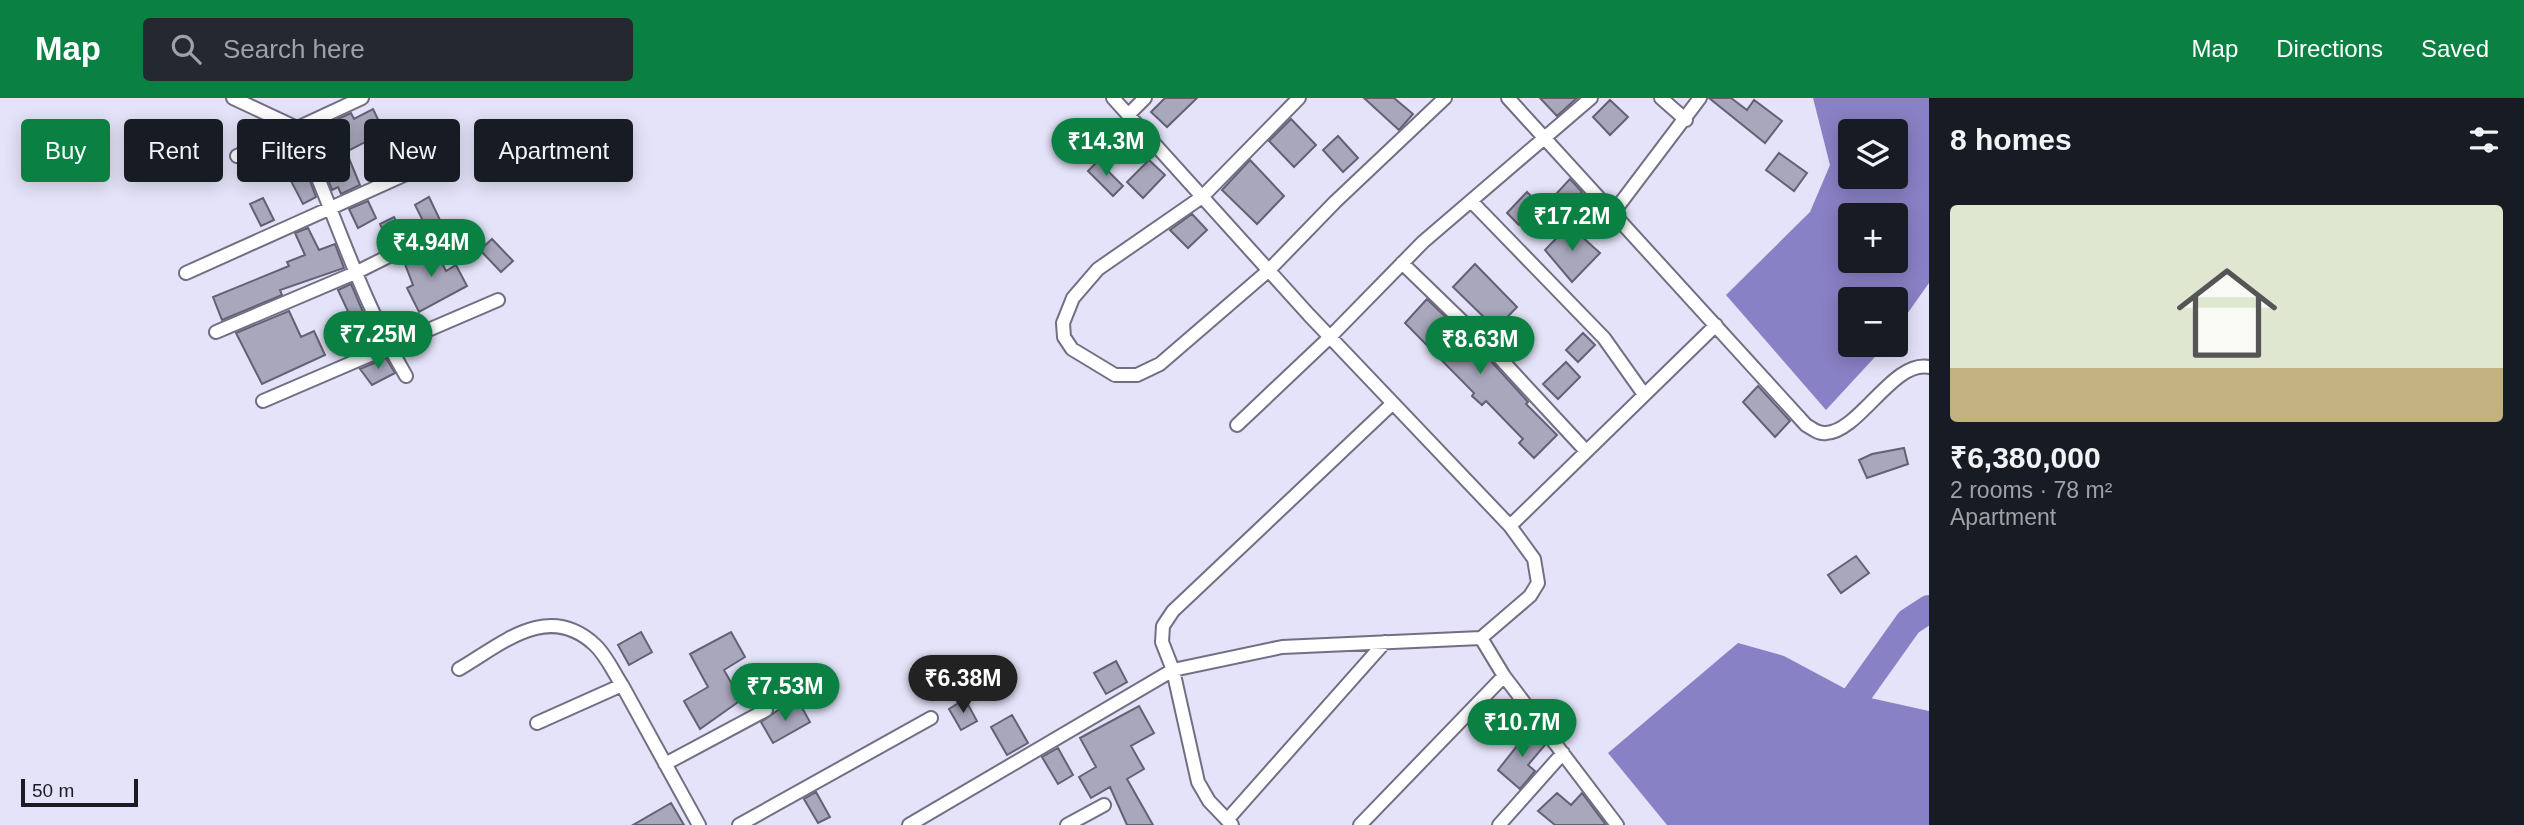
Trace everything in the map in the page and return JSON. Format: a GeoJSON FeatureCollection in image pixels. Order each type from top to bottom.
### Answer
{"type":"FeatureCollection","features":[{"type":"Feature","properties":{"kind":"street"},"geometry":{"type":"LineString","coordinates":[[233,98],[278,119]]}},
{"type":"Feature","properties":{"kind":"street"},"geometry":{"type":"LineString","coordinates":[[317,119],[362,98]]}},
{"type":"Feature","properties":{"kind":"street"},"geometry":{"type":"LineString","coordinates":[[909,825],[1173,670],[1282,647],[1481,638],[1530,596],[1538,583],[1534,559],[1510,526],[1268,271],[1113,98]]}},
{"type":"Feature","properties":{"kind":"street"},"geometry":{"type":"LineString","coordinates":[[1128,115],[1145,98]]}},
{"type":"Feature","properties":{"kind":"street"},"geometry":{"type":"LineString","coordinates":[[1299,98],[1202,197],[1098,269],[1073,298],[1063,323],[1064,337],[1072,349],[1115,375],[1137,376],[1160,364],[1268,271],[1335,202],[1445,98]]}},
{"type":"Feature","properties":{"kind":"street"},"geometry":{"type":"LineString","coordinates":[[1508,98],[1807,425],[1819,433],[1829,434],[1844,425],[1912,369],[1929,366]]}},
{"type":"Feature","properties":{"kind":"street"},"geometry":{"type":"LineString","coordinates":[[1237,425],[1330,337],[1402,263],[1544,136],[1591,98]]}},
{"type":"Feature","properties":{"kind":"street"},"geometry":{"type":"LineString","coordinates":[[1661,98],[1686,120]]}},
{"type":"Feature","properties":{"kind":"street"},"geometry":{"type":"LineString","coordinates":[[1613,213],[1686,120],[1700,98]]}},
{"type":"Feature","properties":{"kind":"street"},"geometry":{"type":"LineString","coordinates":[[321,182],[355,273],[389,348],[406,376]]}},
{"type":"Feature","properties":{"kind":"street"},"geometry":{"type":"LineString","coordinates":[[186,273],[389,182]]}},
{"type":"Feature","properties":{"kind":"street"},"geometry":{"type":"LineString","coordinates":[[1471,201],[1604,338],[1643,393]]}},
{"type":"Feature","properties":{"kind":"street"},"geometry":{"type":"LineString","coordinates":[[216,332],[355,273],[439,231]]}},
{"type":"Feature","properties":{"kind":"street"},"geometry":{"type":"LineString","coordinates":[[1402,263],[1496,354],[1585,450]]}},
{"type":"Feature","properties":{"kind":"street"},"geometry":{"type":"LineString","coordinates":[[263,401],[498,300]]}},
{"type":"Feature","properties":{"kind":"street"},"geometry":{"type":"LineString","coordinates":[[1510,526],[1643,393],[1716,325]]}},
{"type":"Feature","properties":{"kind":"street"},"geometry":{"type":"LineString","coordinates":[[1385,642],[1230,822],[1209,801],[1198,782],[1173,670],[1162,642],[1163,626],[1173,611],[1393,404]]}},
{"type":"Feature","properties":{"kind":"street"},"geometry":{"type":"LineString","coordinates":[[459,669],[534,626],[551,625],[575,631],[596,646],[622,685],[699,825]]}},
{"type":"Feature","properties":{"kind":"street"},"geometry":{"type":"LineString","coordinates":[[1481,638],[1504,676],[1617,825]]}},
{"type":"Feature","properties":{"kind":"street"},"geometry":{"type":"LineString","coordinates":[[1360,825],[1504,676]]}},
{"type":"Feature","properties":{"kind":"street"},"geometry":{"type":"LineString","coordinates":[[537,723],[622,685]]}},
{"type":"Feature","properties":{"kind":"street"},"geometry":{"type":"LineString","coordinates":[[665,764],[766,710]]}},
{"type":"Feature","properties":{"kind":"street"},"geometry":{"type":"LineString","coordinates":[[739,825],[931,718]]}},
{"type":"Feature","properties":{"kind":"street"},"geometry":{"type":"LineString","coordinates":[[1499,825],[1563,753]]}},
{"type":"Feature","properties":{"kind":"street"},"geometry":{"type":"LineString","coordinates":[[1067,825],[1104,805]]}},
{"type":"Feature","properties":{"kind":"shaded area"},"geometry":{"type":"Polygon","coordinates":[[[1813,98],[1929,98],[1929,283],[1908,313],[1908,287],[1838,287],[1838,357],[1875,357],[1826,410],[1726,295],[1810,212],[1830,165],[1813,98]]]}},
{"type":"Feature","properties":{"kind":"shaded area"},"geometry":{"type":"Polygon","coordinates":[[[1738,643],[1784,656],[1857,695],[1929,711],[1929,825],[1667,825],[1608,753],[1738,643]]]}},
{"type":"Feature","properties":{"kind":"building"},"geometry":{"type":"Polygon","coordinates":[[[1165,98],[1197,98],[1167,127],[1151,112],[1165,98]]]}},
{"type":"Feature","properties":{"kind":"building"},"geometry":{"type":"Polygon","coordinates":[[[1364,98],[1394,98],[1413,114],[1399,130],[1364,98]]]}},
{"type":"Feature","properties":{"kind":"building"},"geometry":{"type":"Polygon","coordinates":[[[1540,98],[1577,98],[1557,116],[1540,98]]]}},
{"type":"Feature","properties":{"kind":"building"},"geometry":{"type":"Polygon","coordinates":[[[1709,98],[1731,98],[1747,110],[1754,100],[1782,121],[1765,143],[1709,98]]]}},
{"type":"Feature","properties":{"kind":"building"},"geometry":{"type":"Polygon","coordinates":[[[1610,100],[1628,117],[1610,135],[1593,117],[1610,100]]]}},
{"type":"Feature","properties":{"kind":"building"},"geometry":{"type":"Polygon","coordinates":[[[373,109],[378,119],[364,119],[364,143],[350,150],[350,119],[338,119],[351,113],[354,119],[373,109]]]}},
{"type":"Feature","properties":{"kind":"building"},"geometry":{"type":"Polygon","coordinates":[[[1291,119],[1316,145],[1294,167],[1269,141],[1291,119]]]}},
{"type":"Feature","properties":{"kind":"building"},"geometry":{"type":"Polygon","coordinates":[[[1338,136],[1358,158],[1343,172],[1323,150],[1338,136]]]}},
{"type":"Feature","properties":{"kind":"building"},"geometry":{"type":"Polygon","coordinates":[[[1779,153],[1807,173],[1794,191],[1766,170],[1779,153]]]}},
{"type":"Feature","properties":{"kind":"building"},"geometry":{"type":"Polygon","coordinates":[[[1149,160],[1165,175],[1143,198],[1127,182],[1149,160]]]}},
{"type":"Feature","properties":{"kind":"building"},"geometry":{"type":"Polygon","coordinates":[[[1250,160],[1284,196],[1257,224],[1222,190],[1250,160]]]}},
{"type":"Feature","properties":{"kind":"building"},"geometry":{"type":"Polygon","coordinates":[[[350,161],[360,185],[341,194],[338,187],[332,190],[329,182],[350,182],[350,161]]]}},
{"type":"Feature","properties":{"kind":"building"},"geometry":{"type":"Polygon","coordinates":[[[1098,161],[1123,186],[1113,196],[1088,171],[1098,161]]]}},
{"type":"Feature","properties":{"kind":"building"},"geometry":{"type":"Polygon","coordinates":[[[1570,179],[1582,192],[1569,206],[1557,193],[1570,179]]]}},
{"type":"Feature","properties":{"kind":"building"},"geometry":{"type":"Polygon","coordinates":[[[292,182],[310,182],[316,197],[303,204],[292,182]]]}},
{"type":"Feature","properties":{"kind":"building"},"geometry":{"type":"Polygon","coordinates":[[[1527,192],[1539,204],[1519,225],[1507,213],[1527,192]]]}},
{"type":"Feature","properties":{"kind":"building"},"geometry":{"type":"Polygon","coordinates":[[[429,197],[440,220],[426,227],[415,205],[429,197]]]}},
{"type":"Feature","properties":{"kind":"building"},"geometry":{"type":"Polygon","coordinates":[[[263,198],[274,220],[261,226],[250,204],[263,198]]]}},
{"type":"Feature","properties":{"kind":"building"},"geometry":{"type":"Polygon","coordinates":[[[368,201],[376,218],[358,228],[349,209],[368,201]]]}},
{"type":"Feature","properties":{"kind":"building"},"geometry":{"type":"Polygon","coordinates":[[[1192,214],[1207,230],[1188,248],[1170,230],[1192,214]]]}},
{"type":"Feature","properties":{"kind":"building"},"geometry":{"type":"Polygon","coordinates":[[[394,217],[404,237],[389,244],[380,224],[394,217]]]}},
{"type":"Feature","properties":{"kind":"building"},"geometry":{"type":"Polygon","coordinates":[[[1569,225],[1600,253],[1572,282],[1545,250],[1569,225]]]}},
{"type":"Feature","properties":{"kind":"building"},"geometry":{"type":"Polygon","coordinates":[[[308,228],[319,250],[335,244],[344,268],[280,290],[282,295],[222,320],[213,297],[289,266],[287,262],[305,255],[295,233],[308,228]]]}},
{"type":"Feature","properties":{"kind":"building"},"geometry":{"type":"Polygon","coordinates":[[[492,239],[513,261],[501,272],[480,250],[492,239]]]}},
{"type":"Feature","properties":{"kind":"building"},"geometry":{"type":"Polygon","coordinates":[[[433,245],[446,271],[456,265],[467,286],[419,312],[407,288],[413,285],[403,259],[433,245]]]}},
{"type":"Feature","properties":{"kind":"building"},"geometry":{"type":"Polygon","coordinates":[[[1475,264],[1517,307],[1496,329],[1453,287],[1475,264]]]}},
{"type":"Feature","properties":{"kind":"building"},"geometry":{"type":"Polygon","coordinates":[[[351,284],[363,312],[351,318],[338,290],[351,284]]]}},
{"type":"Feature","properties":{"kind":"building"},"geometry":{"type":"Polygon","coordinates":[[[1427,299],[1490,360],[1528,402],[1526,404],[1557,435],[1534,458],[1519,443],[1523,439],[1486,401],[1482,405],[1472,396],[1474,393],[1405,323],[1427,299]]]}},
{"type":"Feature","properties":{"kind":"building"},"geometry":{"type":"Polygon","coordinates":[[[289,311],[301,337],[314,331],[325,355],[262,384],[236,333],[289,311]]]}},
{"type":"Feature","properties":{"kind":"building"},"geometry":{"type":"Polygon","coordinates":[[[1583,333],[1595,345],[1578,362],[1566,350],[1583,333]]]}},
{"type":"Feature","properties":{"kind":"building"},"geometry":{"type":"Polygon","coordinates":[[[386,358],[395,373],[372,385],[360,369],[386,358]]]}},
{"type":"Feature","properties":{"kind":"building"},"geometry":{"type":"Polygon","coordinates":[[[1566,362],[1580,377],[1558,399],[1543,384],[1566,362]]]}},
{"type":"Feature","properties":{"kind":"building"},"geometry":{"type":"Polygon","coordinates":[[[1758,386],[1790,421],[1775,437],[1743,402],[1758,386]]]}},
{"type":"Feature","properties":{"kind":"building"},"geometry":{"type":"Polygon","coordinates":[[[1904,448],[1908,464],[1867,478],[1859,460],[1872,454],[1904,448]]]}},
{"type":"Feature","properties":{"kind":"building"},"geometry":{"type":"Polygon","coordinates":[[[1856,556],[1869,573],[1841,593],[1828,575],[1856,556]]]}},
{"type":"Feature","properties":{"kind":"building"},"geometry":{"type":"Polygon","coordinates":[[[641,632],[652,652],[629,665],[618,645],[641,632]]]}},
{"type":"Feature","properties":{"kind":"building"},"geometry":{"type":"Polygon","coordinates":[[[731,632],[745,657],[724,670],[741,700],[700,729],[684,701],[708,687],[690,654],[731,632]]]}},
{"type":"Feature","properties":{"kind":"building"},"geometry":{"type":"Polygon","coordinates":[[[1116,661],[1127,682],[1106,694],[1094,673],[1116,661]]]}},
{"type":"Feature","properties":{"kind":"building"},"geometry":{"type":"Polygon","coordinates":[[[965,699],[977,721],[961,730],[949,709],[965,699]]]}},
{"type":"Feature","properties":{"kind":"building"},"geometry":{"type":"Polygon","coordinates":[[[800,704],[810,722],[773,743],[761,722],[781,708],[783,713],[800,704]]]}},
{"type":"Feature","properties":{"kind":"building"},"geometry":{"type":"Polygon","coordinates":[[[1139,706],[1154,733],[1131,746],[1144,769],[1127,779],[1153,825],[1127,825],[1110,787],[1091,798],[1079,777],[1096,767],[1080,738],[1139,706]]]}},
{"type":"Feature","properties":{"kind":"building"},"geometry":{"type":"Polygon","coordinates":[[[1012,715],[1028,743],[1007,755],[991,727],[1012,715]]]}},
{"type":"Feature","properties":{"kind":"building"},"geometry":{"type":"Polygon","coordinates":[[[1532,727],[1545,745],[1528,765],[1535,771],[1520,789],[1498,770],[1532,727]]]}},
{"type":"Feature","properties":{"kind":"building"},"geometry":{"type":"Polygon","coordinates":[[[1058,748],[1073,775],[1058,784],[1042,757],[1058,748]]]}},
{"type":"Feature","properties":{"kind":"building"},"geometry":{"type":"Polygon","coordinates":[[[816,792],[830,817],[818,823],[804,799],[816,792]]]}},
{"type":"Feature","properties":{"kind":"building"},"geometry":{"type":"Polygon","coordinates":[[[1557,793],[1571,805],[1582,793],[1606,825],[1555,825],[1538,811],[1557,793]]]}},
{"type":"Feature","properties":{"kind":"building"},"geometry":{"type":"Polygon","coordinates":[[[671,803],[684,825],[633,825],[671,803]]]}},
{"type":"Feature","properties":{"kind":"waterway"},"geometry":{"type":"LineString","coordinates":[[1844,729],[1847,709],[1909,622],[1929,609]]}}]}
